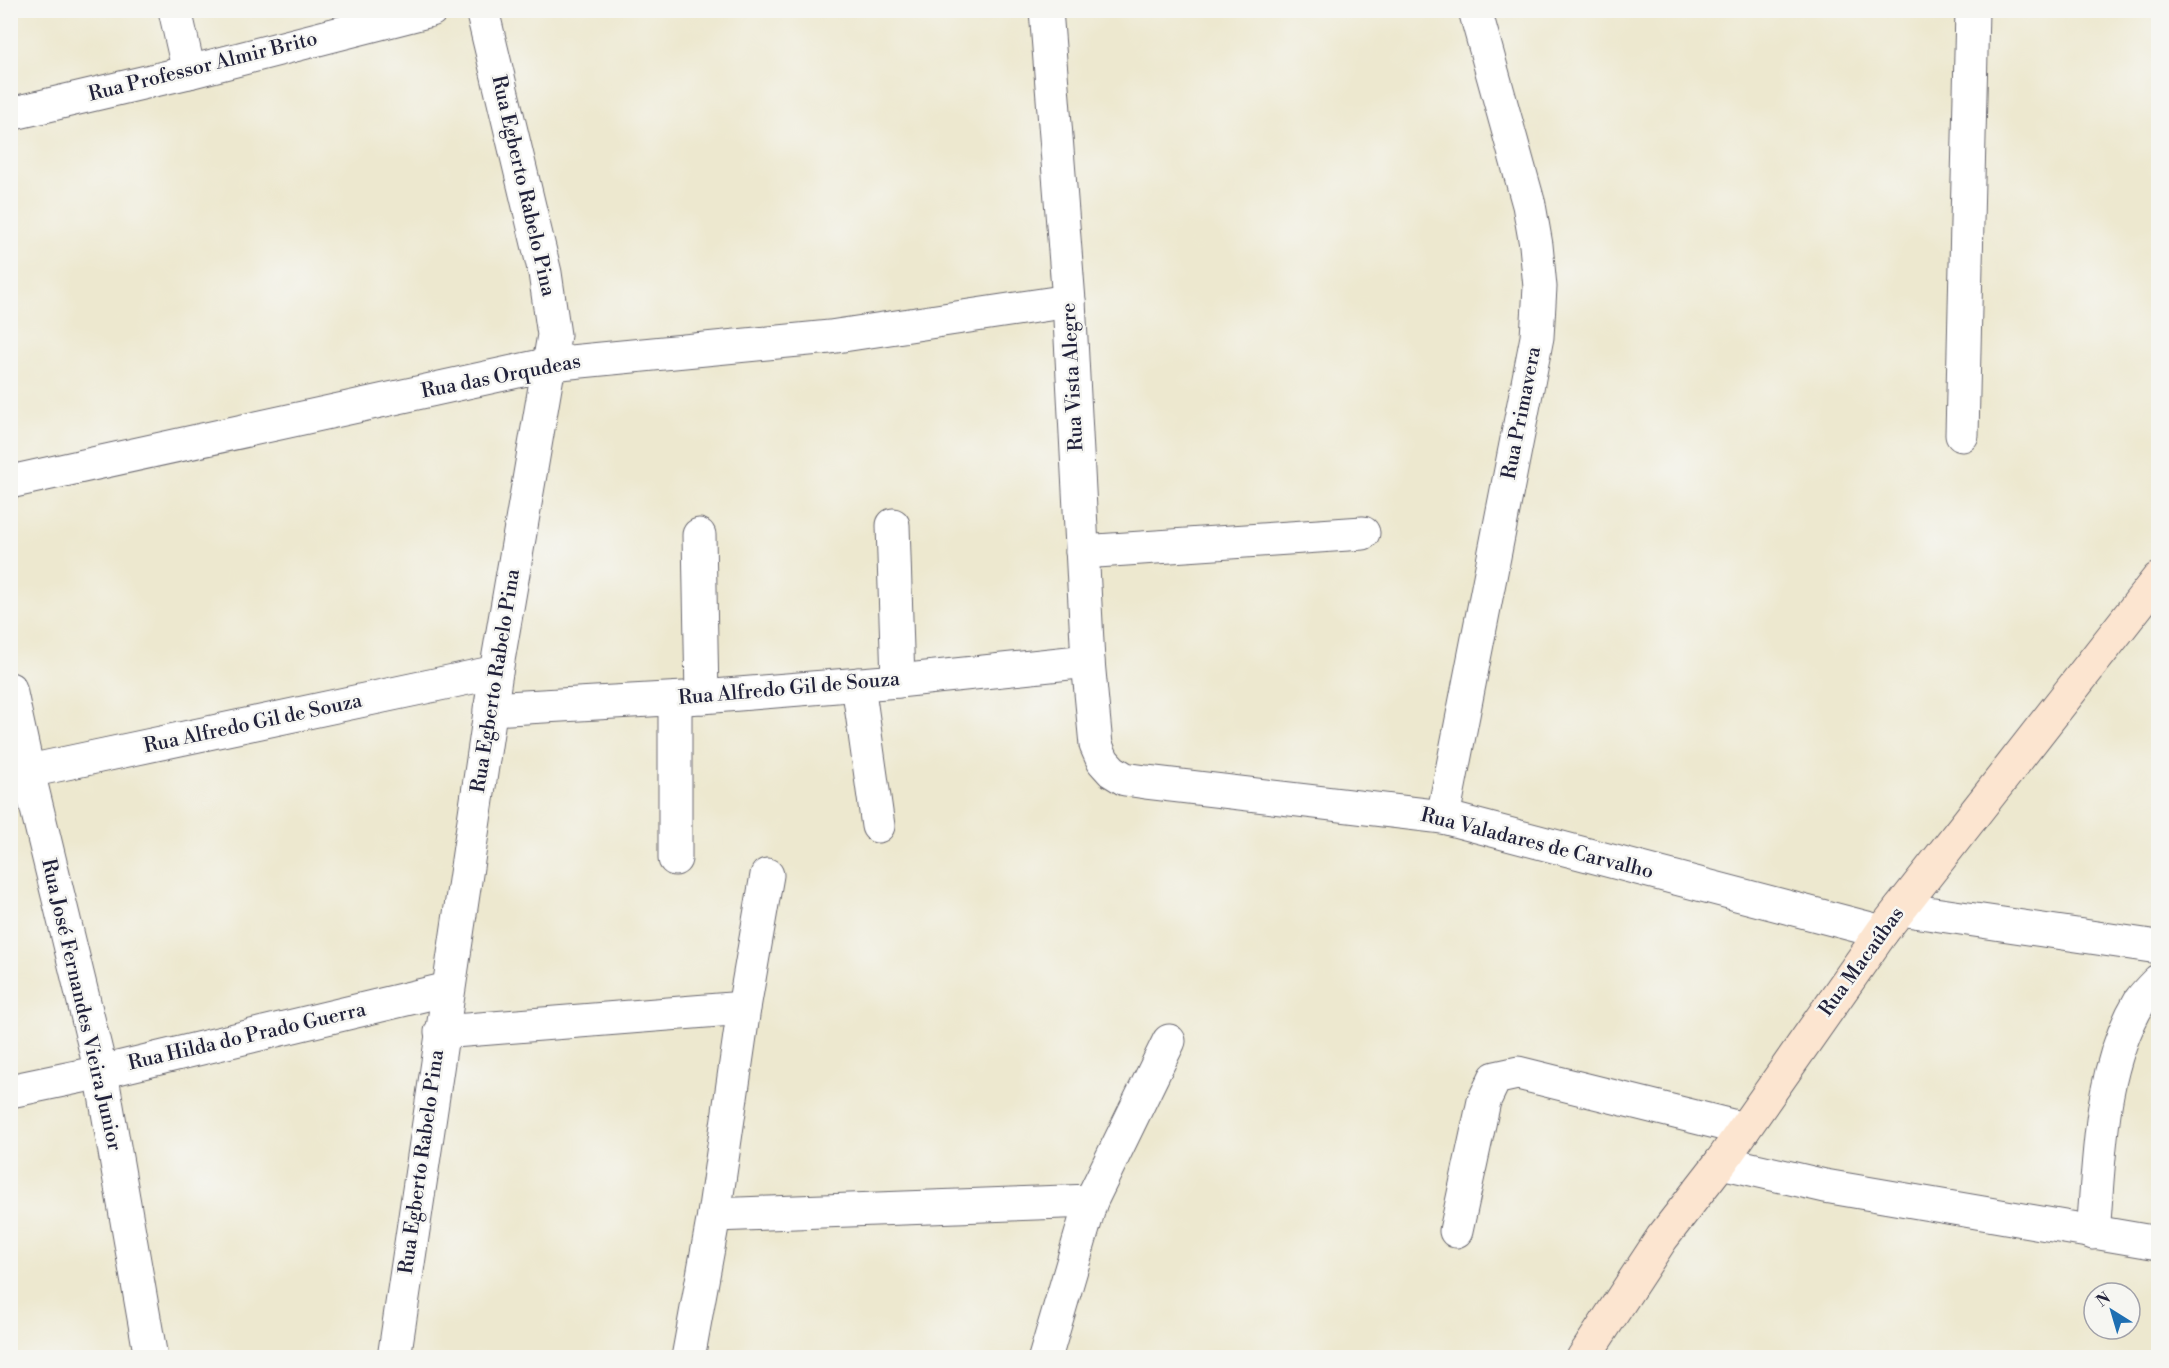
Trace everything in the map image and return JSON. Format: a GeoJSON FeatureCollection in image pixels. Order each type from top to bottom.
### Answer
{"type":"FeatureCollection","features":[{"type":"Feature","properties":{"kind":"street"},"geometry":{"type":"LineString","coordinates":[[175,10],[189,72]]}},
{"type":"Feature","properties":{"kind":"street","name":"Rua Professor Almir Brito"},"geometry":{"type":"LineString","coordinates":[[10,114],[189,72],[431,10]]}},
{"type":"Feature","properties":{"kind":"street","name":"Rua Egberto Rabelo Pina"},"geometry":{"type":"LineString","coordinates":[[394,1358],[490,709],[554,335],[545,273],[482,10]]}},
{"type":"Feature","properties":{"kind":"street","name":"Rua Vista Alegre"},"geometry":{"type":"LineString","coordinates":[[1046,10],[1069,301],[1088,661],[1096,745]]}},
{"type":"Feature","properties":{"kind":"street","name":"Rua Primavera"},"geometry":{"type":"LineString","coordinates":[[1443,817],[1537,337],[1539,287],[1536,244],[1529,205],[1475,10]]}},
{"type":"Feature","properties":{"kind":"street"},"geometry":{"type":"LineString","coordinates":[[1962,435],[1972,10]]}},
{"type":"Feature","properties":{"kind":"street","name":"Rua das Orqudeas"},"geometry":{"type":"LineString","coordinates":[[10,482],[550,364],[830,337],[1069,301]]}},
{"type":"Feature","properties":{"kind":"street"},"geometry":{"type":"LineString","coordinates":[[893,525],[898,681]]}},
{"type":"Feature","properties":{"kind":"street"},"geometry":{"type":"LineString","coordinates":[[1082,552],[1364,533]]}},
{"type":"Feature","properties":{"kind":"street"},"geometry":{"type":"LineString","coordinates":[[675,859],[689,698],[699,535]]}},
{"type":"Feature","properties":{"kind":"street","name":"Rua Macaúbas"},"geometry":{"type":"LineString","coordinates":[[1583,1358],[1662,1238],[1721,1162],[1891,920],[2157,582]]}},
{"type":"Feature","properties":{"kind":"street","name":"Rua Alfredo Gil de Souza"},"geometry":{"type":"LineString","coordinates":[[490,709],[689,698],[898,681],[1088,661]]}},
{"type":"Feature","properties":{"kind":"street","name":"Rua Alfredo Gil de Souza"},"geometry":{"type":"LineString","coordinates":[[19,774],[496,672]]}},
{"type":"Feature","properties":{"kind":"street"},"geometry":{"type":"LineString","coordinates":[[858,684],[878,826]]}},
{"type":"Feature","properties":{"kind":"street","name":"Rua José Fernandes Vieira Junior"},"geometry":{"type":"LineString","coordinates":[[10,688],[19,774],[100,1072],[151,1358]]}},
{"type":"Feature","properties":{"kind":"street","name":"Rua Valadares de Carvalho"},"geometry":{"type":"LineString","coordinates":[[1096,745],[1103,761],[1112,771],[1125,778],[1443,817],[1891,920],[2158,947]]}},
{"type":"Feature","properties":{"kind":"street"},"geometry":{"type":"LineString","coordinates":[[688,1358],[714,1215],[744,1008],[767,874]]}},
{"type":"Feature","properties":{"kind":"street"},"geometry":{"type":"LineString","coordinates":[[2093,1233],[2108,1090],[2123,1036],[2141,999],[2158,981]]}},
{"type":"Feature","properties":{"kind":"street","name":"Rua Hilda do Prado Guerra"},"geometry":{"type":"LineString","coordinates":[[10,1091],[100,1072],[448,989]]}},
{"type":"Feature","properties":{"kind":"street"},"geometry":{"type":"LineString","coordinates":[[441,1032],[744,1008]]}},
{"type":"Feature","properties":{"kind":"street"},"geometry":{"type":"LineString","coordinates":[[1045,1358],[1091,1201],[1169,1041]]}},
{"type":"Feature","properties":{"kind":"street"},"geometry":{"type":"LineString","coordinates":[[1456,1231],[1484,1101],[1495,1078],[1518,1073],[1743,1129]]}},
{"type":"Feature","properties":{"kind":"street"},"geometry":{"type":"LineString","coordinates":[[1721,1162],[1825,1186],[2158,1243]]}},
{"type":"Feature","properties":{"kind":"street"},"geometry":{"type":"LineString","coordinates":[[714,1215],[1091,1201]]}}]}
